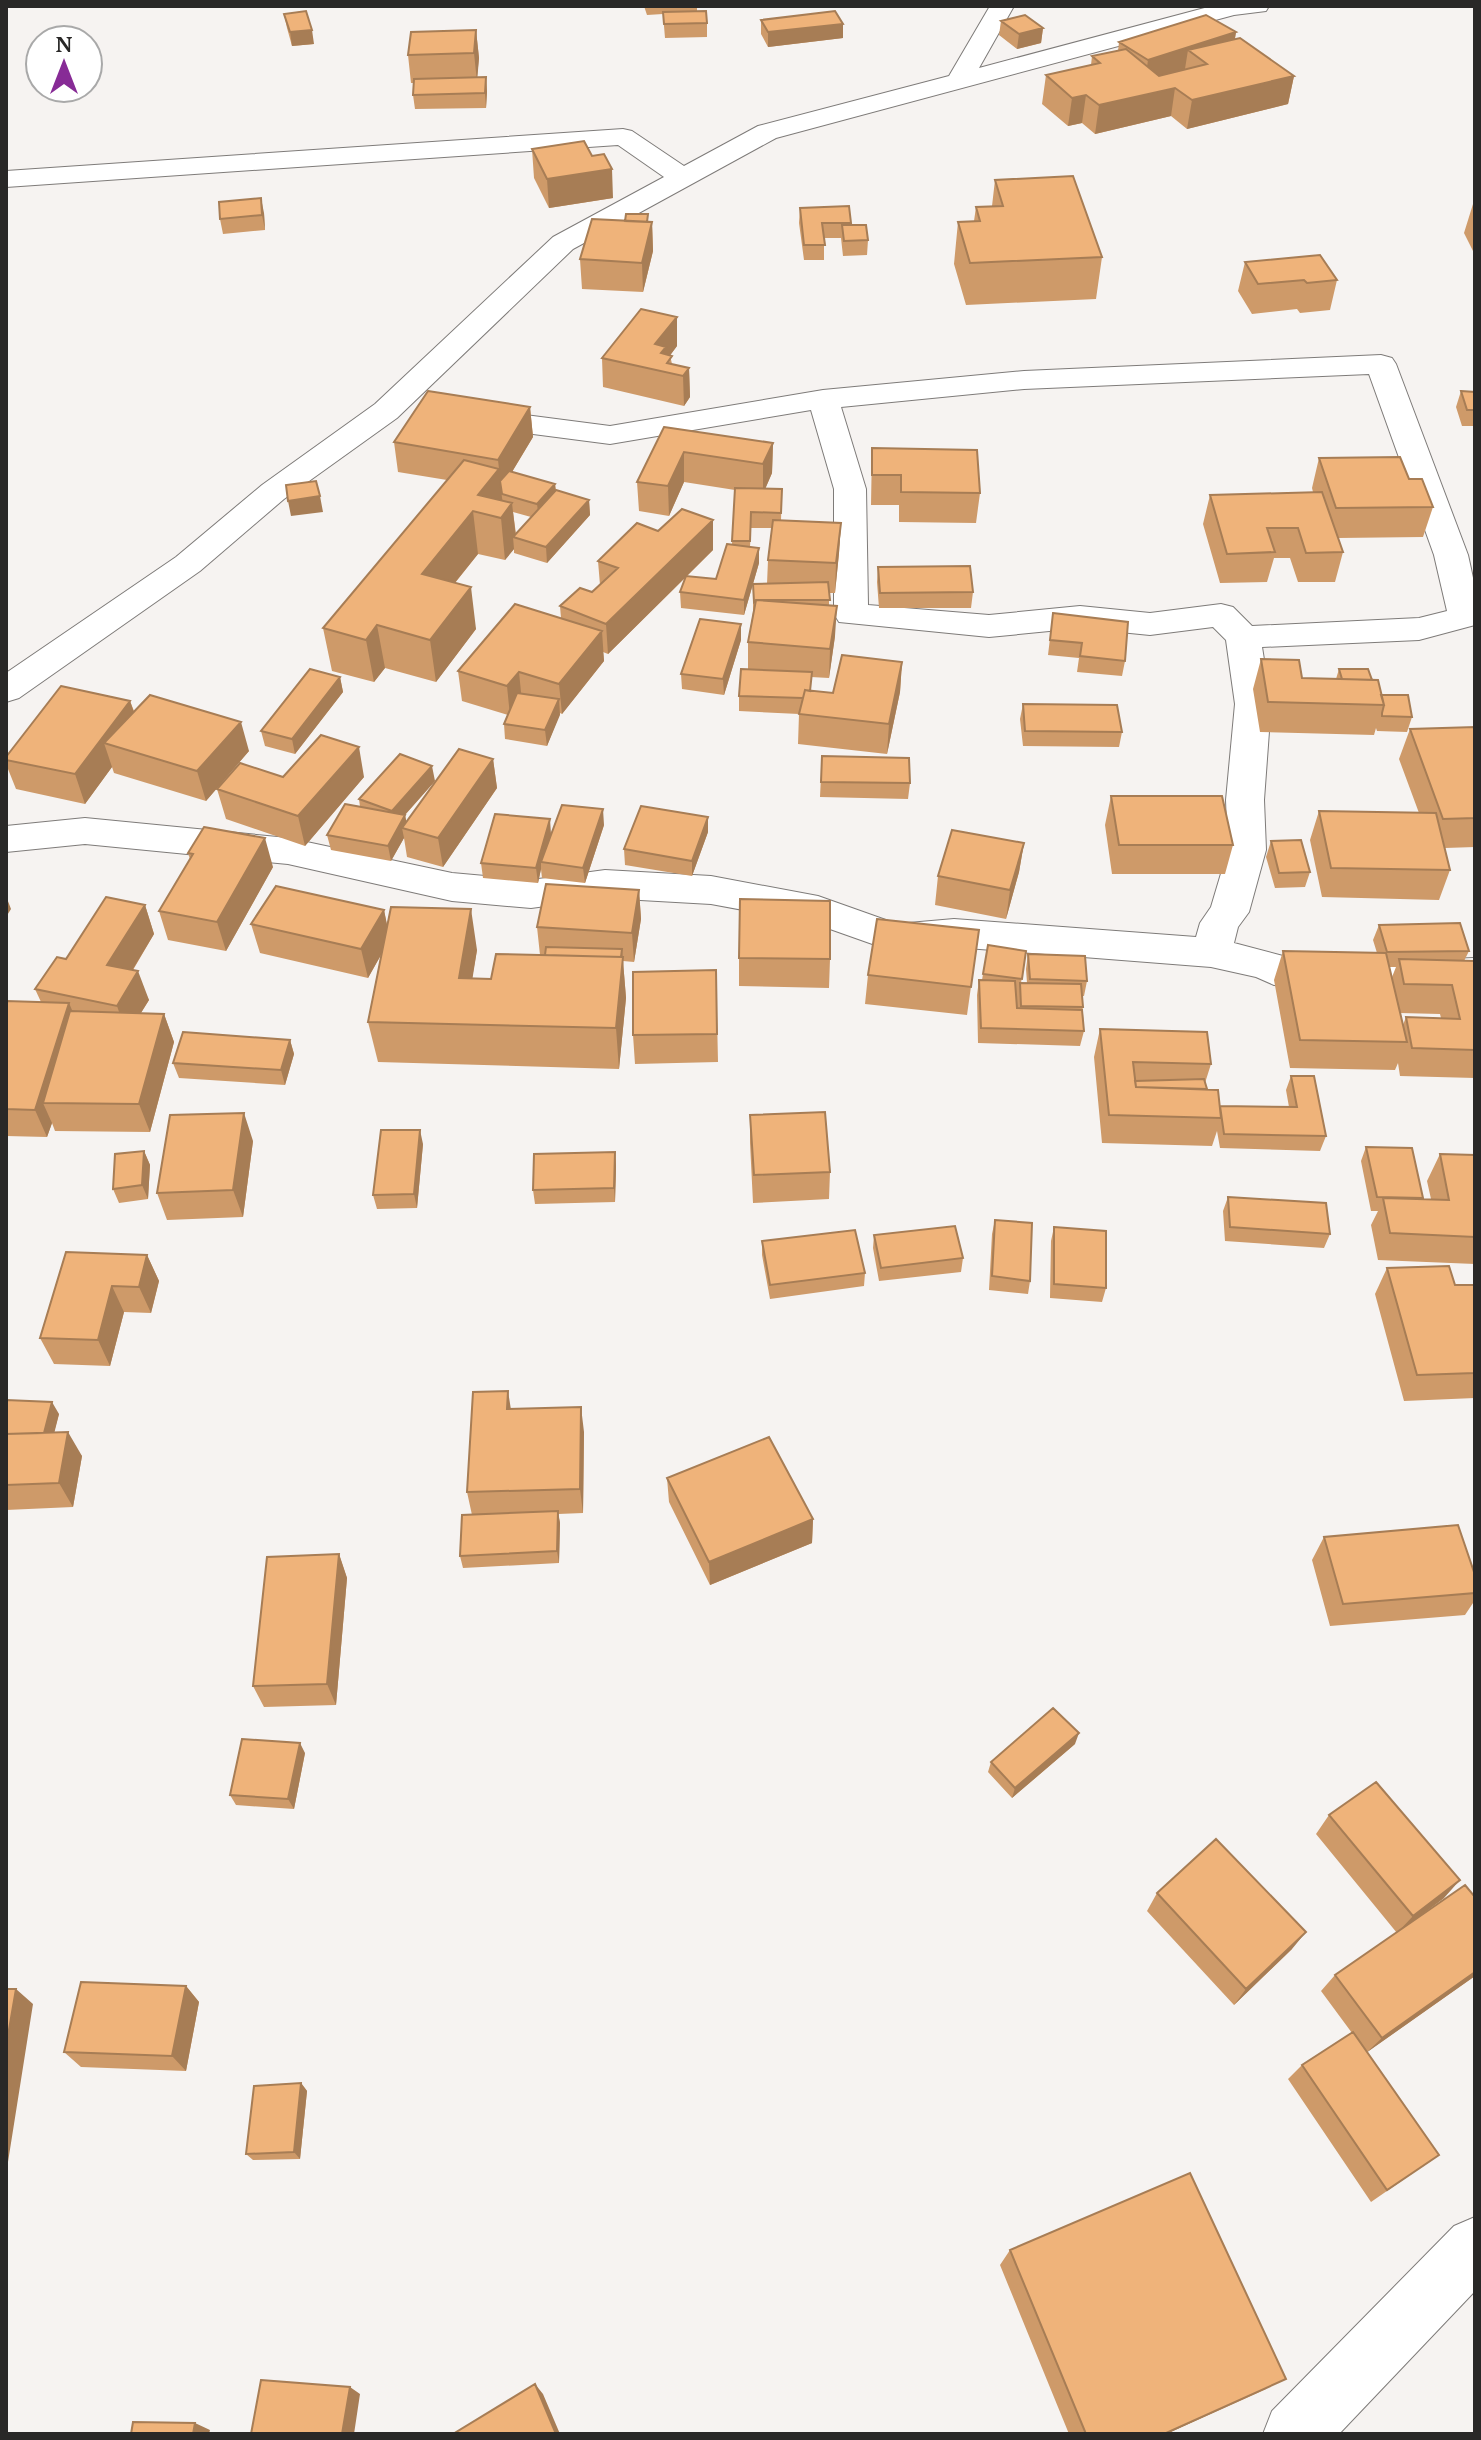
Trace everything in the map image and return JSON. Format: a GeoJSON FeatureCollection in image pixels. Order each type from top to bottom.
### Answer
{"type":"FeatureCollection","features":[{"type":"Feature","properties":{"kind":"street"},"geometry":{"type":"LineString","coordinates":[[959,81],[1002,6]]}},
{"type":"Feature","properties":{"kind":"street"},"geometry":{"type":"LineString","coordinates":[[6,690],[188,564],[273,492],[386,411],[563,243],[767,132],[1243,7]]}},
{"type":"Feature","properties":{"kind":"street"},"geometry":{"type":"LineString","coordinates":[[6,179],[623,137],[684,178]]}},
{"type":"Feature","properties":{"kind":"street"},"geometry":{"type":"LineString","coordinates":[[386,411],[610,435],[823,399],[1024,380],[1381,364],[1470,615],[1419,629],[1243,637]]}},
{"type":"Feature","properties":{"kind":"street"},"geometry":{"type":"LineString","coordinates":[[823,399],[850,489],[851,614],[989,626],[1080,617],[1150,624],[1221,615],[1243,637],[1253,704],[1245,800],[1247,850],[1229,912],[1220,923],[1211,953]]}},
{"type":"Feature","properties":{"kind":"street"},"geometry":{"type":"LineString","coordinates":[[6,839],[85,831],[288,851],[452,887],[531,894],[605,884],[711,890],[818,910],[895,938],[954,933],[1211,953],[1268,965],[1274,970],[1392,976],[1475,973]]}},
{"type":"Feature","properties":{"kind":"street"},"geometry":{"type":"LineString","coordinates":[[1295,2434],[1475,2247]]}},
{"type":"Feature","properties":{"kind":"building"},"geometry":{"type":"Polygon","coordinates":[[[306,11],[312,30],[290,32],[284,14],[306,11]]]}},
{"type":"Feature","properties":{"kind":"building"},"geometry":{"type":"Polygon","coordinates":[[[706,11],[707,23],[664,24],[663,12],[706,11]]]}},
{"type":"Feature","properties":{"kind":"building"},"geometry":{"type":"Polygon","coordinates":[[[835,11],[843,24],[768,32],[761,20],[835,11]]]}},
{"type":"Feature","properties":{"kind":"building"},"geometry":{"type":"Polygon","coordinates":[[[1025,15],[1043,28],[1019,34],[1001,21],[1025,15]]]}},
{"type":"Feature","properties":{"kind":"building"},"geometry":{"type":"Polygon","coordinates":[[[1206,15],[1236,32],[1148,60],[1119,42],[1206,15]]]}},
{"type":"Feature","properties":{"kind":"building"},"geometry":{"type":"Polygon","coordinates":[[[476,30],[474,53],[408,55],[411,32],[476,30]]]}},
{"type":"Feature","properties":{"kind":"building"},"geometry":{"type":"Polygon","coordinates":[[[1240,38],[1294,76],[1192,100],[1175,88],[1099,105],[1086,95],[1072,98],[1046,75],[1100,63],[1092,56],[1126,49],[1159,76],[1207,64],[1188,50],[1240,38]]]}},
{"type":"Feature","properties":{"kind":"building"},"geometry":{"type":"Polygon","coordinates":[[[486,77],[485,93],[413,95],[414,79],[486,77]]]}},
{"type":"Feature","properties":{"kind":"building"},"geometry":{"type":"Polygon","coordinates":[[[584,141],[592,156],[604,154],[612,169],[547,179],[532,149],[584,141]]]}},
{"type":"Feature","properties":{"kind":"building"},"geometry":{"type":"Polygon","coordinates":[[[1073,176],[1102,257],[970,263],[958,222],[980,221],[976,207],[1003,206],[995,180],[1073,176]]]}},
{"type":"Feature","properties":{"kind":"building"},"geometry":{"type":"Polygon","coordinates":[[[261,198],[262,215],[220,219],[219,202],[261,198]]]}},
{"type":"Feature","properties":{"kind":"building"},"geometry":{"type":"Polygon","coordinates":[[[849,206],[851,223],[822,223],[825,245],[804,245],[800,208],[849,206]]]}},
{"type":"Feature","properties":{"kind":"building"},"geometry":{"type":"Polygon","coordinates":[[[626,214],[648,214],[647,222],[625,221],[626,214]]]}},
{"type":"Feature","properties":{"kind":"building"},"geometry":{"type":"Polygon","coordinates":[[[592,219],[652,222],[642,263],[580,259],[592,219]]]}},
{"type":"Feature","properties":{"kind":"building"},"geometry":{"type":"Polygon","coordinates":[[[842,225],[866,225],[868,240],[844,241],[842,225]]]}},
{"type":"Feature","properties":{"kind":"building"},"geometry":{"type":"Polygon","coordinates":[[[1320,255],[1337,280],[1258,284],[1245,262],[1320,255]]]}},
{"type":"Feature","properties":{"kind":"building"},"geometry":{"type":"Polygon","coordinates":[[[641,309],[677,317],[655,344],[666,347],[661,353],[672,356],[667,363],[689,368],[683,376],[602,358],[641,309]]]}},
{"type":"Feature","properties":{"kind":"building"},"geometry":{"type":"Polygon","coordinates":[[[428,391],[530,407],[498,460],[394,442],[428,391]]]}},
{"type":"Feature","properties":{"kind":"building"},"geometry":{"type":"Polygon","coordinates":[[[1461,391],[1475,392],[1475,410],[1467,410],[1461,391]]]}},
{"type":"Feature","properties":{"kind":"building"},"geometry":{"type":"Polygon","coordinates":[[[664,427],[773,443],[763,464],[684,452],[668,486],[637,482],[664,427]]]}},
{"type":"Feature","properties":{"kind":"building"},"geometry":{"type":"Polygon","coordinates":[[[872,448],[977,450],[980,493],[901,492],[901,475],[872,475],[872,448]]]}},
{"type":"Feature","properties":{"kind":"building"},"geometry":{"type":"Polygon","coordinates":[[[1400,457],[1409,479],[1422,479],[1433,507],[1336,508],[1319,458],[1400,457]]]}},
{"type":"Feature","properties":{"kind":"building"},"geometry":{"type":"Polygon","coordinates":[[[464,460],[499,469],[478,495],[512,503],[501,518],[473,511],[422,574],[471,587],[430,640],[377,625],[366,640],[323,628],[464,460]]]}},
{"type":"Feature","properties":{"kind":"building"},"geometry":{"type":"Polygon","coordinates":[[[509,471],[555,484],[537,504],[502,494],[500,481],[509,471]]]}},
{"type":"Feature","properties":{"kind":"building"},"geometry":{"type":"Polygon","coordinates":[[[316,481],[320,496],[288,501],[286,485],[316,481]]]}},
{"type":"Feature","properties":{"kind":"building"},"geometry":{"type":"Polygon","coordinates":[[[735,488],[782,489],[781,513],[751,512],[750,541],[732,541],[735,488]]]}},
{"type":"Feature","properties":{"kind":"building"},"geometry":{"type":"Polygon","coordinates":[[[556,490],[589,500],[546,547],[513,537],[556,490]]]}},
{"type":"Feature","properties":{"kind":"building"},"geometry":{"type":"Polygon","coordinates":[[[1322,492],[1343,552],[1306,553],[1298,528],[1267,528],[1275,552],[1227,554],[1210,495],[1322,492]]]}},
{"type":"Feature","properties":{"kind":"building"},"geometry":{"type":"Polygon","coordinates":[[[682,509],[713,520],[606,624],[560,606],[580,588],[592,592],[618,568],[598,561],[637,523],[658,531],[682,509]]]}},
{"type":"Feature","properties":{"kind":"building"},"geometry":{"type":"Polygon","coordinates":[[[773,520],[841,523],[836,563],[768,560],[773,520]]]}},
{"type":"Feature","properties":{"kind":"building"},"geometry":{"type":"Polygon","coordinates":[[[727,544],[759,548],[744,600],[680,592],[686,576],[716,579],[727,544]]]}},
{"type":"Feature","properties":{"kind":"building"},"geometry":{"type":"Polygon","coordinates":[[[970,566],[973,592],[880,593],[878,567],[970,566]]]}},
{"type":"Feature","properties":{"kind":"building"},"geometry":{"type":"Polygon","coordinates":[[[828,582],[830,600],[754,602],[753,584],[828,582]]]}},
{"type":"Feature","properties":{"kind":"building"},"geometry":{"type":"Polygon","coordinates":[[[756,600],[837,606],[830,649],[748,642],[756,600]]]}},
{"type":"Feature","properties":{"kind":"building"},"geometry":{"type":"Polygon","coordinates":[[[515,604],[602,631],[559,684],[519,672],[507,686],[458,671],[515,604]]]}},
{"type":"Feature","properties":{"kind":"building"},"geometry":{"type":"Polygon","coordinates":[[[1053,613],[1128,622],[1125,661],[1080,656],[1082,643],[1050,640],[1053,613]]]}},
{"type":"Feature","properties":{"kind":"building"},"geometry":{"type":"Polygon","coordinates":[[[700,619],[741,624],[723,679],[681,674],[700,619]]]}},
{"type":"Feature","properties":{"kind":"building"},"geometry":{"type":"Polygon","coordinates":[[[842,655],[902,662],[889,724],[799,714],[805,690],[833,693],[842,655]]]}},
{"type":"Feature","properties":{"kind":"building"},"geometry":{"type":"Polygon","coordinates":[[[1261,659],[1299,660],[1302,678],[1378,680],[1384,705],[1268,702],[1261,659]]]}},
{"type":"Feature","properties":{"kind":"building"},"geometry":{"type":"Polygon","coordinates":[[[310,669],[340,677],[292,739],[261,731],[310,669]]]}},
{"type":"Feature","properties":{"kind":"building"},"geometry":{"type":"Polygon","coordinates":[[[741,669],[812,672],[810,691],[805,690],[803,698],[739,696],[741,669]]]}},
{"type":"Feature","properties":{"kind":"building"},"geometry":{"type":"Polygon","coordinates":[[[1339,669],[1368,669],[1372,680],[1342,679],[1339,669]]]}},
{"type":"Feature","properties":{"kind":"building"},"geometry":{"type":"Polygon","coordinates":[[[61,686],[130,701],[75,774],[6,760],[6,757],[61,686]]]}},
{"type":"Feature","properties":{"kind":"building"},"geometry":{"type":"Polygon","coordinates":[[[517,693],[559,699],[545,730],[504,724],[517,693]]]}},
{"type":"Feature","properties":{"kind":"building"},"geometry":{"type":"Polygon","coordinates":[[[150,695],[241,722],[197,771],[104,743],[150,695]]]}},
{"type":"Feature","properties":{"kind":"building"},"geometry":{"type":"Polygon","coordinates":[[[1381,695],[1408,695],[1412,717],[1382,716],[1384,705],[1381,695]]]}},
{"type":"Feature","properties":{"kind":"building"},"geometry":{"type":"Polygon","coordinates":[[[1023,704],[1117,705],[1122,732],[1025,731],[1023,704]]]}},
{"type":"Feature","properties":{"kind":"building"},"geometry":{"type":"Polygon","coordinates":[[[1475,727],[1475,818],[1443,819],[1410,729],[1475,727]]]}},
{"type":"Feature","properties":{"kind":"building"},"geometry":{"type":"Polygon","coordinates":[[[321,735],[359,747],[298,816],[217,789],[240,763],[283,777],[321,735]]]}},
{"type":"Feature","properties":{"kind":"building"},"geometry":{"type":"Polygon","coordinates":[[[459,749],[493,759],[438,838],[402,828],[459,749]]]}},
{"type":"Feature","properties":{"kind":"building"},"geometry":{"type":"Polygon","coordinates":[[[400,754],[432,766],[392,811],[359,799],[400,754]]]}},
{"type":"Feature","properties":{"kind":"building"},"geometry":{"type":"Polygon","coordinates":[[[822,756],[909,758],[910,783],[821,782],[822,756]]]}},
{"type":"Feature","properties":{"kind":"building"},"geometry":{"type":"Polygon","coordinates":[[[1111,796],[1222,796],[1233,845],[1119,845],[1111,796]]]}},
{"type":"Feature","properties":{"kind":"building"},"geometry":{"type":"Polygon","coordinates":[[[345,804],[405,815],[388,846],[327,835],[345,804]]]}},
{"type":"Feature","properties":{"kind":"building"},"geometry":{"type":"Polygon","coordinates":[[[562,805],[603,809],[583,868],[541,862],[562,805]]]}},
{"type":"Feature","properties":{"kind":"building"},"geometry":{"type":"Polygon","coordinates":[[[641,806],[708,817],[692,861],[624,849],[641,806]]]}},
{"type":"Feature","properties":{"kind":"building"},"geometry":{"type":"Polygon","coordinates":[[[1319,811],[1436,813],[1450,870],[1331,868],[1319,811]]]}},
{"type":"Feature","properties":{"kind":"building"},"geometry":{"type":"Polygon","coordinates":[[[495,814],[550,819],[536,868],[481,863],[495,814]]]}},
{"type":"Feature","properties":{"kind":"building"},"geometry":{"type":"Polygon","coordinates":[[[204,827],[265,838],[217,922],[159,911],[193,854],[188,853],[204,827]]]}},
{"type":"Feature","properties":{"kind":"building"},"geometry":{"type":"Polygon","coordinates":[[[952,830],[1024,843],[1010,890],[938,876],[952,830]]]}},
{"type":"Feature","properties":{"kind":"building"},"geometry":{"type":"Polygon","coordinates":[[[1301,840],[1310,872],[1279,873],[1271,841],[1301,840]]]}},
{"type":"Feature","properties":{"kind":"building"},"geometry":{"type":"Polygon","coordinates":[[[546,884],[639,890],[632,933],[537,927],[546,884]]]}},
{"type":"Feature","properties":{"kind":"building"},"geometry":{"type":"Polygon","coordinates":[[[276,886],[384,910],[361,949],[251,924],[276,886]]]}},
{"type":"Feature","properties":{"kind":"building"},"geometry":{"type":"Polygon","coordinates":[[[106,897],[145,905],[107,965],[138,971],[117,1006],[35,989],[57,957],[66,959],[106,897]]]}},
{"type":"Feature","properties":{"kind":"building"},"geometry":{"type":"Polygon","coordinates":[[[740,899],[830,901],[830,959],[739,958],[740,899]]]}},
{"type":"Feature","properties":{"kind":"building"},"geometry":{"type":"Polygon","coordinates":[[[391,907],[471,909],[459,978],[491,979],[496,954],[623,957],[616,1028],[368,1022],[391,907]]]}},
{"type":"Feature","properties":{"kind":"building"},"geometry":{"type":"Polygon","coordinates":[[[877,919],[979,930],[971,987],[868,975],[877,919]]]}},
{"type":"Feature","properties":{"kind":"building"},"geometry":{"type":"Polygon","coordinates":[[[1460,923],[1469,951],[1387,952],[1379,925],[1460,923]]]}},
{"type":"Feature","properties":{"kind":"building"},"geometry":{"type":"Polygon","coordinates":[[[988,945],[1026,951],[1022,979],[983,974],[988,945]]]}},
{"type":"Feature","properties":{"kind":"building"},"geometry":{"type":"Polygon","coordinates":[[[546,947],[622,949],[621,957],[545,955],[546,947]]]}},
{"type":"Feature","properties":{"kind":"building"},"geometry":{"type":"Polygon","coordinates":[[[1283,951],[1386,953],[1407,1042],[1300,1040],[1283,951]]]}},
{"type":"Feature","properties":{"kind":"building"},"geometry":{"type":"Polygon","coordinates":[[[1028,954],[1085,956],[1087,981],[1030,979],[1028,954]]]}},
{"type":"Feature","properties":{"kind":"building"},"geometry":{"type":"Polygon","coordinates":[[[1399,959],[1475,961],[1475,1050],[1412,1048],[1406,1017],[1460,1019],[1452,985],[1404,984],[1399,959]]]}},
{"type":"Feature","properties":{"kind":"building"},"geometry":{"type":"Polygon","coordinates":[[[716,970],[717,1034],[633,1035],[633,972],[716,970]]]}},
{"type":"Feature","properties":{"kind":"building"},"geometry":{"type":"Polygon","coordinates":[[[979,980],[1015,981],[1017,1008],[1082,1010],[1084,1031],[981,1028],[979,980]]]}},
{"type":"Feature","properties":{"kind":"building"},"geometry":{"type":"Polygon","coordinates":[[[1020,983],[1081,984],[1083,1007],[1021,1006],[1020,983]]]}},
{"type":"Feature","properties":{"kind":"building"},"geometry":{"type":"Polygon","coordinates":[[[6,1001],[69,1003],[35,1110],[6,1109],[6,1001]]]}},
{"type":"Feature","properties":{"kind":"building"},"geometry":{"type":"Polygon","coordinates":[[[70,1011],[164,1014],[139,1104],[43,1103],[70,1011]]]}},
{"type":"Feature","properties":{"kind":"building"},"geometry":{"type":"Polygon","coordinates":[[[1100,1029],[1207,1032],[1211,1064],[1133,1062],[1136,1087],[1218,1090],[1221,1118],[1109,1115],[1100,1029]]]}},
{"type":"Feature","properties":{"kind":"building"},"geometry":{"type":"Polygon","coordinates":[[[183,1032],[290,1040],[281,1070],[173,1063],[183,1032]]]}},
{"type":"Feature","properties":{"kind":"building"},"geometry":{"type":"Polygon","coordinates":[[[1291,1076],[1314,1076],[1326,1136],[1224,1134],[1220,1106],[1297,1107],[1291,1076]]]}},
{"type":"Feature","properties":{"kind":"building"},"geometry":{"type":"Polygon","coordinates":[[[1204,1079],[1207,1089],[1136,1087],[1135,1081],[1204,1079]]]}},
{"type":"Feature","properties":{"kind":"building"},"geometry":{"type":"Polygon","coordinates":[[[825,1112],[830,1172],[754,1175],[750,1115],[825,1112]]]}},
{"type":"Feature","properties":{"kind":"building"},"geometry":{"type":"Polygon","coordinates":[[[244,1113],[233,1190],[157,1193],[170,1115],[244,1113]]]}},
{"type":"Feature","properties":{"kind":"building"},"geometry":{"type":"Polygon","coordinates":[[[381,1130],[420,1130],[414,1194],[373,1195],[381,1130]]]}},
{"type":"Feature","properties":{"kind":"building"},"geometry":{"type":"Polygon","coordinates":[[[1366,1147],[1412,1148],[1423,1198],[1377,1197],[1366,1147]]]}},
{"type":"Feature","properties":{"kind":"building"},"geometry":{"type":"Polygon","coordinates":[[[144,1151],[142,1185],[113,1189],[115,1154],[144,1151]]]}},
{"type":"Feature","properties":{"kind":"building"},"geometry":{"type":"Polygon","coordinates":[[[615,1152],[614,1188],[533,1190],[534,1154],[615,1152]]]}},
{"type":"Feature","properties":{"kind":"building"},"geometry":{"type":"Polygon","coordinates":[[[1440,1154],[1475,1155],[1475,1237],[1390,1233],[1383,1198],[1449,1200],[1440,1154]]]}},
{"type":"Feature","properties":{"kind":"building"},"geometry":{"type":"Polygon","coordinates":[[[1228,1197],[1326,1203],[1330,1234],[1230,1227],[1228,1197]]]}},
{"type":"Feature","properties":{"kind":"building"},"geometry":{"type":"Polygon","coordinates":[[[995,1220],[1032,1223],[1030,1281],[992,1276],[995,1220]]]}},
{"type":"Feature","properties":{"kind":"building"},"geometry":{"type":"Polygon","coordinates":[[[955,1226],[963,1258],[881,1268],[874,1235],[955,1226]]]}},
{"type":"Feature","properties":{"kind":"building"},"geometry":{"type":"Polygon","coordinates":[[[1054,1227],[1106,1231],[1106,1288],[1054,1284],[1054,1227]]]}},
{"type":"Feature","properties":{"kind":"building"},"geometry":{"type":"Polygon","coordinates":[[[855,1230],[865,1273],[770,1285],[762,1241],[855,1230]]]}},
{"type":"Feature","properties":{"kind":"building"},"geometry":{"type":"Polygon","coordinates":[[[66,1252],[147,1255],[139,1287],[112,1286],[98,1340],[40,1338],[66,1252]]]}},
{"type":"Feature","properties":{"kind":"building"},"geometry":{"type":"Polygon","coordinates":[[[1449,1266],[1455,1285],[1475,1285],[1475,1373],[1417,1375],[1387,1268],[1449,1266]]]}},
{"type":"Feature","properties":{"kind":"building"},"geometry":{"type":"Polygon","coordinates":[[[508,1391],[507,1409],[581,1407],[580,1489],[467,1492],[473,1392],[508,1391]]]}},
{"type":"Feature","properties":{"kind":"building"},"geometry":{"type":"Polygon","coordinates":[[[6,1400],[52,1402],[44,1433],[6,1434],[6,1400]]]}},
{"type":"Feature","properties":{"kind":"building"},"geometry":{"type":"Polygon","coordinates":[[[68,1432],[59,1483],[6,1485],[6,1434],[68,1432]]]}},
{"type":"Feature","properties":{"kind":"building"},"geometry":{"type":"Polygon","coordinates":[[[769,1437],[813,1519],[709,1562],[667,1478],[769,1437]]]}},
{"type":"Feature","properties":{"kind":"building"},"geometry":{"type":"Polygon","coordinates":[[[558,1511],[557,1551],[460,1556],[462,1515],[558,1511]]]}},
{"type":"Feature","properties":{"kind":"building"},"geometry":{"type":"Polygon","coordinates":[[[1458,1525],[1475,1575],[1475,1593],[1343,1604],[1324,1537],[1458,1525]]]}},
{"type":"Feature","properties":{"kind":"building"},"geometry":{"type":"Polygon","coordinates":[[[339,1554],[327,1684],[253,1686],[267,1557],[339,1554]]]}},
{"type":"Feature","properties":{"kind":"building"},"geometry":{"type":"Polygon","coordinates":[[[1053,1708],[1079,1733],[1015,1788],[991,1762],[1053,1708]]]}},
{"type":"Feature","properties":{"kind":"building"},"geometry":{"type":"Polygon","coordinates":[[[242,1739],[300,1743],[288,1799],[230,1795],[242,1739]]]}},
{"type":"Feature","properties":{"kind":"building"},"geometry":{"type":"Polygon","coordinates":[[[1376,1782],[1460,1880],[1413,1916],[1329,1815],[1376,1782]]]}},
{"type":"Feature","properties":{"kind":"building"},"geometry":{"type":"Polygon","coordinates":[[[1216,1839],[1306,1932],[1246,1989],[1157,1893],[1216,1839]]]}},
{"type":"Feature","properties":{"kind":"building"},"geometry":{"type":"Polygon","coordinates":[[[1465,1885],[1475,1897],[1475,1972],[1382,2038],[1335,1975],[1465,1885]]]}},
{"type":"Feature","properties":{"kind":"building"},"geometry":{"type":"Polygon","coordinates":[[[81,1982],[186,1986],[172,2056],[64,2052],[81,1982]]]}},
{"type":"Feature","properties":{"kind":"building"},"geometry":{"type":"Polygon","coordinates":[[[6,1989],[16,1989],[6,2047],[6,1989]]]}},
{"type":"Feature","properties":{"kind":"building"},"geometry":{"type":"Polygon","coordinates":[[[1353,2032],[1439,2155],[1387,2190],[1302,2065],[1353,2032]]]}},
{"type":"Feature","properties":{"kind":"building"},"geometry":{"type":"Polygon","coordinates":[[[301,2083],[294,2152],[246,2154],[254,2086],[301,2083]]]}},
{"type":"Feature","properties":{"kind":"building"},"geometry":{"type":"Polygon","coordinates":[[[1190,2173],[1286,2379],[1164,2434],[1086,2434],[1010,2250],[1190,2173]]]}},
{"type":"Feature","properties":{"kind":"building"},"geometry":{"type":"Polygon","coordinates":[[[261,2380],[350,2387],[342,2434],[251,2434],[261,2380]]]}},
{"type":"Feature","properties":{"kind":"building"},"geometry":{"type":"Polygon","coordinates":[[[535,2384],[556,2434],[453,2434],[535,2384]]]}},
{"type":"Feature","properties":{"kind":"building"},"geometry":{"type":"Polygon","coordinates":[[[133,2422],[195,2423],[193,2434],[131,2434],[133,2422]]]}}]}
